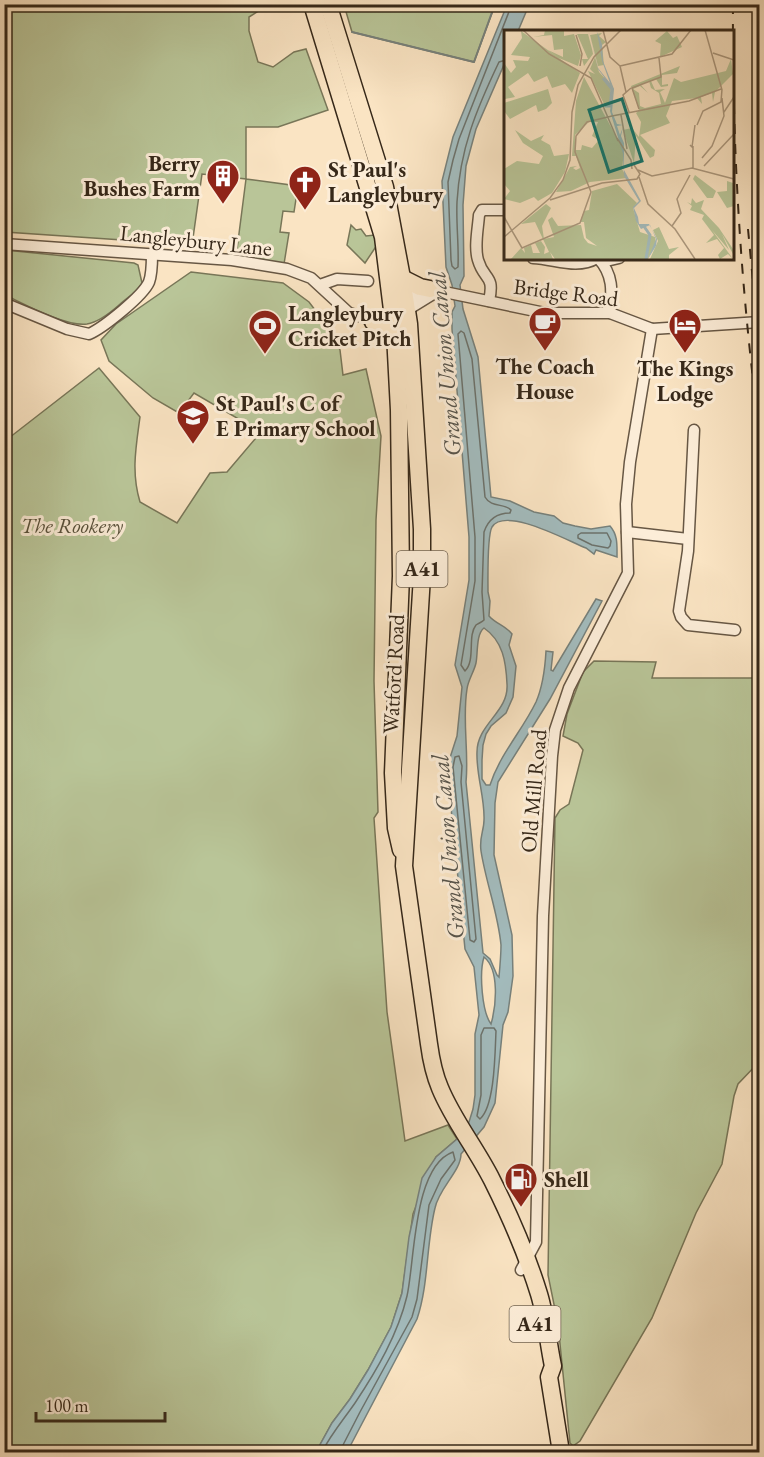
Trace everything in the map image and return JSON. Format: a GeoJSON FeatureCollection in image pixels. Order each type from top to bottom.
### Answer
{"type":"FeatureCollection","features":[{"type":"Feature","properties":{"kind":"highway","name":"Watford Road"},"geometry":{"type":"LineString","coordinates":[[312,4],[383,237],[400,310],[421,518],[422,576],[404,866]]}},
{"type":"Feature","properties":{"kind":"highway","name":"Watford Road"},"geometry":{"type":"LineString","coordinates":[[328,4],[385,187],[402,278],[400,310],[395,334],[399,410],[402,576],[393,773],[396,828],[404,866],[432,1064],[439,1087],[454,1116],[478,1152],[513,1227],[523,1265]]}},
{"type":"Feature","properties":{"kind":"highway"},"geometry":{"type":"LineString","coordinates":[[402,278],[420,287],[438,291]]}},
{"type":"Feature","properties":{"kind":"highway"},"geometry":{"type":"LineString","coordinates":[[370,320],[382,324],[395,334]]}},
{"type":"Feature","properties":{"kind":"highway","name":"A41"},"geometry":{"type":"LineString","coordinates":[[523,1265],[540,1295],[553,1366],[549,1377],[561,1452]]}},
{"type":"Feature","properties":{"kind":"street"},"geometry":{"type":"LineString","coordinates":[[489,301],[491,283],[477,258],[478,215],[482,210],[504,210]]}},
{"type":"Feature","properties":{"kind":"street","name":"Langleybury Lane"},"geometry":{"type":"LineString","coordinates":[[4,243],[232,260],[287,269],[311,278],[321,285],[349,313],[370,320]]}},
{"type":"Feature","properties":{"kind":"street"},"geometry":{"type":"LineString","coordinates":[[4,303],[67,329],[89,334],[113,318],[142,292],[151,276],[152,254]]}},
{"type":"Feature","properties":{"kind":"street"},"geometry":{"type":"LineString","coordinates":[[543,260],[562,264],[586,264],[599,260],[613,287],[610,313]]}},
{"type":"Feature","properties":{"kind":"street"},"geometry":{"type":"LineString","coordinates":[[321,285],[337,279],[368,281]]}},
{"type":"Feature","properties":{"kind":"street"},"geometry":{"type":"LineString","coordinates":[[370,320],[400,310],[420,291],[438,291]]}},
{"type":"Feature","properties":{"kind":"street","name":"Bridge Road"},"geometry":{"type":"LineString","coordinates":[[438,291],[545,313],[610,313],[652,329]]}},
{"type":"Feature","properties":{"kind":"street"},"geometry":{"type":"LineString","coordinates":[[652,329],[759,322]]}},
{"type":"Feature","properties":{"kind":"street","name":"Old Mill Road"},"geometry":{"type":"LineString","coordinates":[[523,1265],[536,1242],[543,916],[555,730],[577,669],[628,573],[626,504],[632,442],[652,329]]}},
{"type":"Feature","properties":{"kind":"street"},"geometry":{"type":"LineString","coordinates":[[694,430],[681,617],[684,622],[694,627],[735,630]]}},
{"type":"Feature","properties":{"kind":"street"},"geometry":{"type":"LineString","coordinates":[[627,532],[688,539]]}},
{"type":"Feature","properties":{"kind":"green space"},"geometry":{"type":"Polygon","coordinates":[[[344,4],[495,5],[474,62],[352,32],[344,4]]]}},
{"type":"Feature","properties":{"kind":"green space"},"geometry":{"type":"Polygon","coordinates":[[[5,5],[268,5],[249,17],[249,31],[258,62],[273,67],[294,52],[306,49],[328,110],[278,127],[246,127],[246,179],[202,174],[193,238],[185,241],[152,242],[5,232],[5,5]]]}},
{"type":"Feature","properties":{"kind":"green space"},"geometry":{"type":"Polygon","coordinates":[[[246,179],[298,186],[294,212],[283,211],[280,232],[289,233],[284,264],[236,257],[246,179]]]}},
{"type":"Feature","properties":{"kind":"green space"},"geometry":{"type":"Polygon","coordinates":[[[351,225],[356,230],[361,229],[366,236],[375,235],[377,245],[365,263],[347,245],[351,225]]]}},
{"type":"Feature","properties":{"kind":"green space"},"geometry":{"type":"Polygon","coordinates":[[[5,250],[134,263],[138,265],[142,283],[132,295],[100,319],[87,324],[68,322],[5,295],[5,250]]]}},
{"type":"Feature","properties":{"kind":"green space","name":"The Rookery"},"geometry":{"type":"Polygon","coordinates":[[[191,272],[283,283],[309,302],[325,323],[340,350],[343,375],[366,369],[381,436],[376,520],[374,681],[378,812],[374,818],[387,1012],[405,1141],[448,1125],[457,1139],[436,1157],[413,1214],[402,1293],[391,1327],[368,1370],[332,1423],[316,1452],[5,1452],[5,441],[99,368],[140,417],[135,470],[140,502],[177,523],[210,473],[227,472],[261,432],[194,393],[179,413],[153,398],[109,361],[101,340],[116,324],[191,272]]]}},
{"type":"Feature","properties":{"kind":"green space"},"geometry":{"type":"Polygon","coordinates":[[[594,661],[656,662],[652,678],[759,678],[760,1061],[738,1084],[722,1164],[696,1213],[652,1318],[580,1441],[573,1446],[570,1443],[558,1324],[548,1275],[555,818],[560,810],[569,804],[583,750],[578,743],[563,736],[567,714],[583,672],[594,661]]]}},
{"type":"Feature","properties":{"kind":"water"},"geometry":{"type":"Polygon","coordinates":[[[507,5],[529,5],[518,30],[504,30],[504,65],[476,129],[466,166],[463,205],[464,276],[460,285],[463,309],[478,357],[491,497],[510,501],[534,512],[554,516],[563,523],[575,526],[591,529],[610,526],[616,537],[617,557],[596,550],[594,554],[586,548],[537,527],[510,520],[499,522],[492,527],[490,532],[489,616],[512,634],[509,645],[516,666],[513,697],[506,713],[491,726],[486,734],[483,745],[482,779],[486,785],[490,785],[499,763],[536,702],[543,677],[546,651],[553,652],[551,670],[553,671],[596,599],[602,601],[550,699],[498,782],[495,803],[494,855],[512,935],[513,976],[508,1012],[503,1025],[495,1103],[484,1127],[461,1154],[458,1167],[437,1201],[432,1222],[424,1292],[417,1319],[347,1452],[316,1452],[332,1423],[368,1370],[391,1327],[402,1293],[409,1237],[422,1178],[436,1157],[457,1139],[469,1122],[475,1095],[475,1034],[479,1015],[474,967],[465,949],[447,767],[457,736],[462,687],[455,665],[469,580],[469,537],[452,329],[452,312],[455,306],[446,267],[442,181],[453,137],[507,5]],[[484,628],[481,631],[476,663],[467,689],[466,782],[483,953],[490,959],[499,977],[501,945],[481,851],[484,812],[477,752],[482,734],[506,694],[506,668],[499,646],[484,628]],[[484,957],[482,992],[485,1011],[491,1024],[495,979],[484,957]]]}},
{"type":"Feature","properties":{"kind":"waterway"},"geometry":{"type":"LineString","coordinates":[[352,32],[474,62],[495,4]]}},
{"type":"Feature","properties":{"kind":"railway"},"geometry":{"type":"LineString","coordinates":[[733,4],[733,30]]}},
{"type":"Feature","properties":{"kind":"railway"},"geometry":{"type":"LineString","coordinates":[[734,113],[743,275],[760,436]]}},
{"type":"Feature","properties":{"kind":"railway"},"geometry":{"type":"LineString","coordinates":[[748,229],[760,356]]}},
{"type":"Feature","properties":{"kind":"railway"},"geometry":{"type":"LineString","coordinates":[[754,429],[760,467]]}},
{"type":"Feature","properties":{"kind":"place","name":"Berry Bushes Farm"},"geometry":{"type":"Point","coordinates":[223,205]}},
{"type":"Feature","properties":{"kind":"place","name":"St Paul's Langleybury"},"geometry":{"type":"Point","coordinates":[305,211]}},
{"type":"Feature","properties":{"kind":"place","name":"The Coach House"},"geometry":{"type":"Point","coordinates":[545,352]}},
{"type":"Feature","properties":{"kind":"place","name":"The Kings Lodge"},"geometry":{"type":"Point","coordinates":[685,354]}},
{"type":"Feature","properties":{"kind":"place","name":"Langleybury Cricket Pitch"},"geometry":{"type":"Point","coordinates":[265,355]}},
{"type":"Feature","properties":{"kind":"place","name":"St Paul's C of E Primary School"},"geometry":{"type":"Point","coordinates":[193,445]}},
{"type":"Feature","properties":{"kind":"place","name":"Shell"},"geometry":{"type":"Point","coordinates":[521,1208]}},
{"type":"Feature","properties":{"kind":"water label","name":"Grand Union Canal"},"geometry":{"type":"Point","coordinates":[445,364]}},
{"type":"Feature","properties":{"kind":"water label","name":"Grand Union Canal"},"geometry":{"type":"Point","coordinates":[448,847]}}]}
